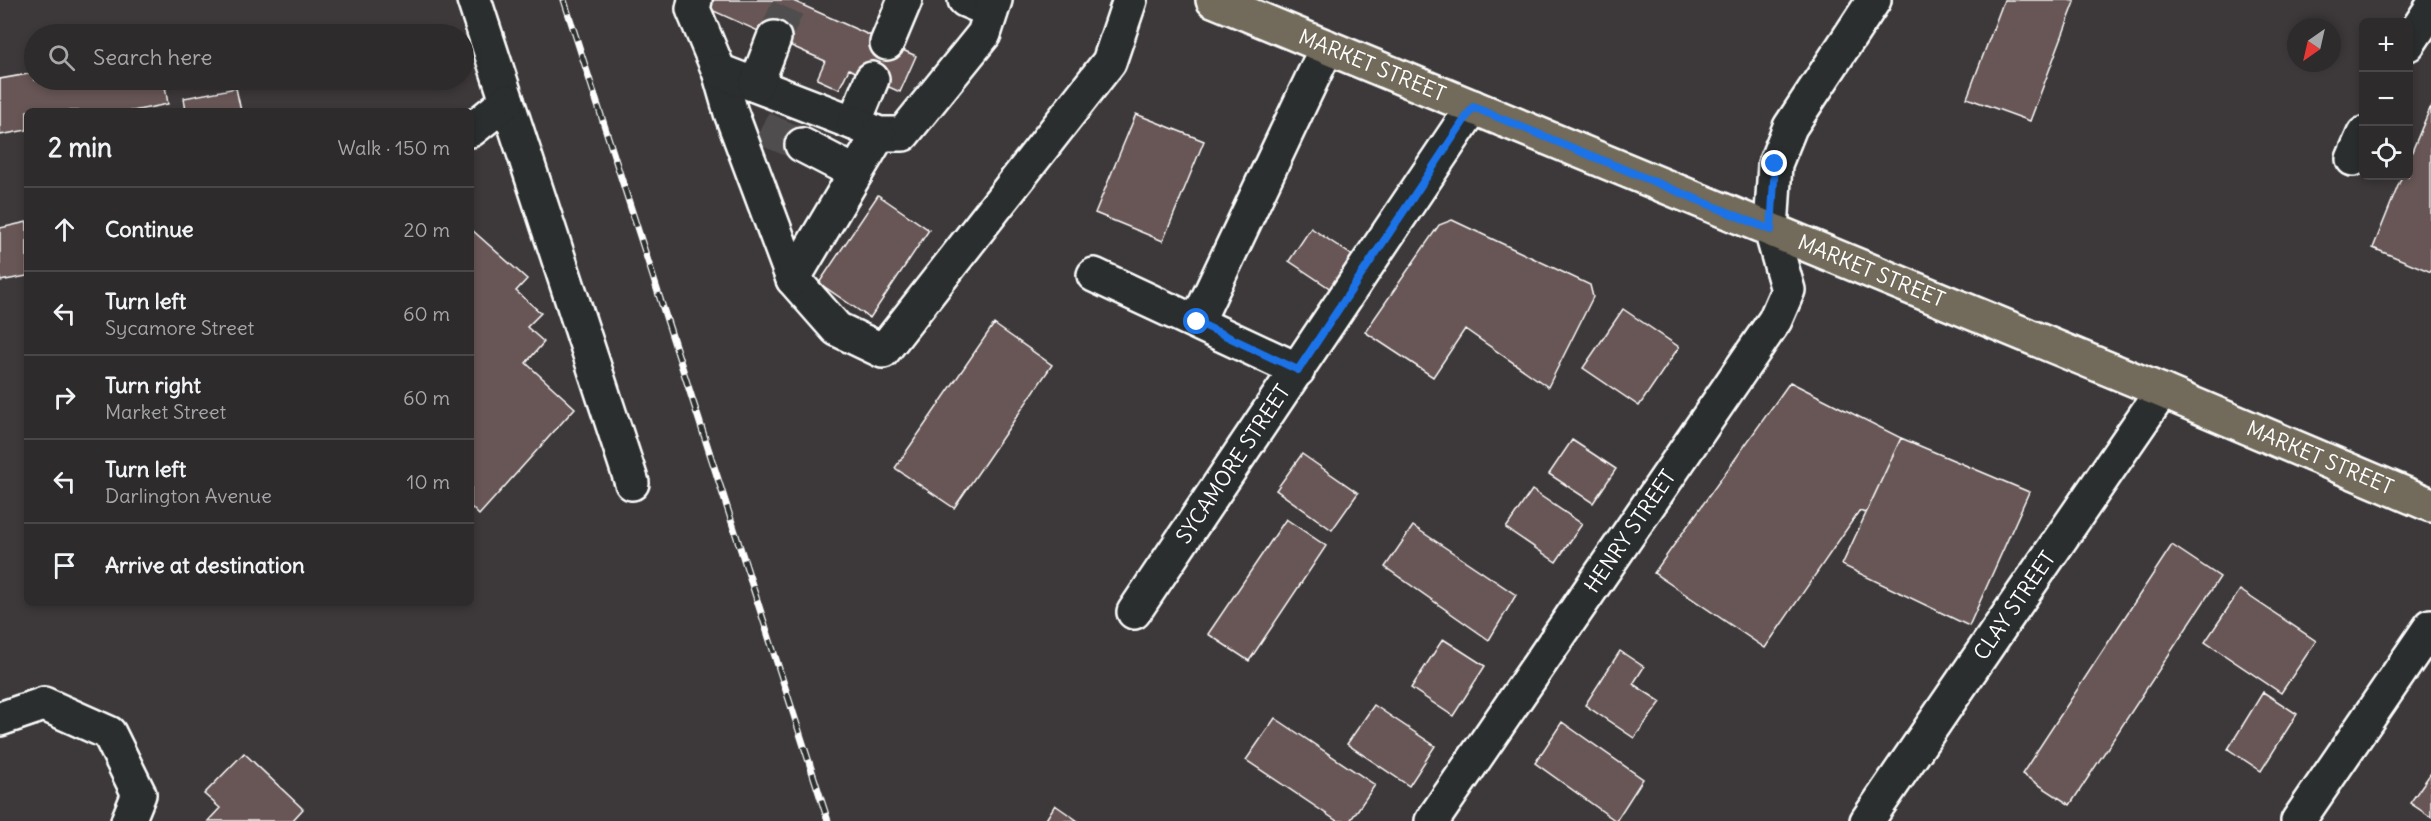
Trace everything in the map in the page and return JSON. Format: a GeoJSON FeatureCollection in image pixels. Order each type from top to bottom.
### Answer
{"type":"FeatureCollection","features":[{"type":"Feature","properties":{"kind":"main road","name":"MARKET STREET"},"geometry":{"type":"LineString","coordinates":[[1213,0],[2162,391],[2431,505]]}},
{"type":"Feature","properties":{"kind":"street"},"geometry":{"type":"LineString","coordinates":[[474,0],[633,483]]}},
{"type":"Feature","properties":{"kind":"street"},"geometry":{"type":"LineString","coordinates":[[695,0],[693,9],[719,71],[731,113],[793,279],[837,329],[883,351],[1109,62],[1130,0]]}},
{"type":"Feature","properties":{"kind":"street"},"geometry":{"type":"LineString","coordinates":[[887,43],[905,0]]}},
{"type":"Feature","properties":{"kind":"street","name":"HENRY STREET"},"geometry":{"type":"LineString","coordinates":[[1432,821],[1775,320],[1788,290],[1771,230],[1775,164],[1790,127],[1874,0]]}},
{"type":"Feature","properties":{"kind":"street"},"geometry":{"type":"LineString","coordinates":[[719,71],[867,128],[903,134],[984,34],[984,4]]}},
{"type":"Feature","properties":{"kind":"street"},"geometry":{"type":"LineString","coordinates":[[2413,38],[2431,9]]}},
{"type":"Feature","properties":{"kind":"street"},"geometry":{"type":"LineString","coordinates":[[756,85],[774,38]]}},
{"type":"Feature","properties":{"kind":"street"},"geometry":{"type":"LineString","coordinates":[[1197,322],[1327,47]]}},
{"type":"Feature","properties":{"kind":"street"},"geometry":{"type":"LineString","coordinates":[[793,279],[856,173],[867,128],[872,79]]}},
{"type":"Feature","properties":{"kind":"street"},"geometry":{"type":"LineString","coordinates":[[474,128],[507,101]]}},
{"type":"Feature","properties":{"kind":"street","name":"SYCAMORE STREET"},"geometry":{"type":"LineString","coordinates":[[1134,612],[1473,107]]}},
{"type":"Feature","properties":{"kind":"street"},"geometry":{"type":"LineString","coordinates":[[731,113],[762,128]]}},
{"type":"Feature","properties":{"kind":"street"},"geometry":{"type":"LineString","coordinates":[[802,145],[856,173]]}},
{"type":"Feature","properties":{"kind":"street"},"geometry":{"type":"LineString","coordinates":[[1095,274],[1298,370]]}},
{"type":"Feature","properties":{"kind":"street","name":"CLAY STREET"},"geometry":{"type":"LineString","coordinates":[[1867,821],[2162,391]]}},
{"type":"Feature","properties":{"kind":"street"},"geometry":{"type":"LineString","coordinates":[[2298,821],[2431,627]]}},
{"type":"Feature","properties":{"kind":"street"},"geometry":{"type":"LineString","coordinates":[[0,719],[44,704],[109,733],[139,794],[128,821]]}},
{"type":"Feature","properties":{"kind":"building"},"geometry":{"type":"Polygon","coordinates":[[[711,0],[791,0],[916,56],[900,92],[849,69],[839,89],[817,79],[825,61],[707,8],[711,0]]]}},
{"type":"Feature","properties":{"kind":"building"},"geometry":{"type":"Polygon","coordinates":[[[2004,0],[2069,0],[2075,2],[2030,121],[1967,98],[2004,0]]]}},
{"type":"Feature","properties":{"kind":"building"},"geometry":{"type":"Polygon","coordinates":[[[24,75],[24,90],[166,90],[168,104],[148,108],[24,108],[24,131],[0,135],[0,79],[24,75]]]}},
{"type":"Feature","properties":{"kind":"building"},"geometry":{"type":"Polygon","coordinates":[[[236,90],[240,108],[186,108],[184,98],[236,90]]]}},
{"type":"Feature","properties":{"kind":"building"},"geometry":{"type":"Polygon","coordinates":[[[2431,106],[2431,272],[2373,248],[2400,180],[2413,180],[2413,149],[2431,106]]]}},
{"type":"Feature","properties":{"kind":"building"},"geometry":{"type":"Polygon","coordinates":[[[1136,114],[1204,141],[1163,241],[1095,213],[1136,114]]]}},
{"type":"Feature","properties":{"kind":"building"},"geometry":{"type":"Polygon","coordinates":[[[878,195],[929,230],[870,318],[819,283],[878,195]]]}},
{"type":"Feature","properties":{"kind":"building"},"geometry":{"type":"Polygon","coordinates":[[[1452,220],[1590,285],[1593,297],[1548,387],[1465,329],[1433,377],[1365,332],[1439,225],[1452,220]]]}},
{"type":"Feature","properties":{"kind":"building"},"geometry":{"type":"Polygon","coordinates":[[[24,223],[24,277],[0,281],[0,228],[24,223]]]}},
{"type":"Feature","properties":{"kind":"building"},"geometry":{"type":"Polygon","coordinates":[[[1311,228],[1356,258],[1334,291],[1289,261],[1311,228]]]}},
{"type":"Feature","properties":{"kind":"building"},"geometry":{"type":"Polygon","coordinates":[[[474,232],[527,279],[516,291],[541,313],[527,327],[544,342],[526,363],[575,408],[479,515],[474,510],[474,232]]]}},
{"type":"Feature","properties":{"kind":"building"},"geometry":{"type":"Polygon","coordinates":[[[1623,309],[1679,347],[1639,406],[1583,368],[1623,309]]]}},
{"type":"Feature","properties":{"kind":"building"},"geometry":{"type":"Polygon","coordinates":[[[994,324],[1052,365],[954,508],[895,468],[994,324]]]}},
{"type":"Feature","properties":{"kind":"building"},"geometry":{"type":"Polygon","coordinates":[[[1790,382],[1901,438],[1866,513],[1859,511],[1765,648],[1654,573],[1790,382]]]}},
{"type":"Feature","properties":{"kind":"building"},"geometry":{"type":"Polygon","coordinates":[[[1901,438],[2029,492],[1969,626],[1842,565],[1901,438]]]}},
{"type":"Feature","properties":{"kind":"building"},"geometry":{"type":"Polygon","coordinates":[[[1572,440],[1616,469],[1593,503],[1549,474],[1572,440]]]}},
{"type":"Feature","properties":{"kind":"building"},"geometry":{"type":"Polygon","coordinates":[[[1302,454],[1358,493],[1332,530],[1276,490],[1302,454]]]}},
{"type":"Feature","properties":{"kind":"building"},"geometry":{"type":"Polygon","coordinates":[[[1532,490],[1582,524],[1556,562],[1506,528],[1532,490]]]}},
{"type":"Feature","properties":{"kind":"building"},"geometry":{"type":"Polygon","coordinates":[[[1286,519],[1326,546],[1249,661],[1208,634],[1286,519]]]}},
{"type":"Feature","properties":{"kind":"building"},"geometry":{"type":"Polygon","coordinates":[[[1413,526],[1516,595],[1489,640],[1385,567],[1413,526]]]}},
{"type":"Feature","properties":{"kind":"building"},"geometry":{"type":"Polygon","coordinates":[[[2172,545],[2220,577],[2070,805],[2022,774],[2172,545]]]}},
{"type":"Feature","properties":{"kind":"building"},"geometry":{"type":"Polygon","coordinates":[[[2240,590],[2316,641],[2281,693],[2205,642],[2240,590]]]}},
{"type":"Feature","properties":{"kind":"building"},"geometry":{"type":"Polygon","coordinates":[[[1443,639],[1485,666],[1453,716],[1411,688],[1443,639]]]}},
{"type":"Feature","properties":{"kind":"building"},"geometry":{"type":"Polygon","coordinates":[[[1620,651],[1644,667],[1633,684],[1661,702],[1634,738],[1585,705],[1620,651]]]}},
{"type":"Feature","properties":{"kind":"building"},"geometry":{"type":"Polygon","coordinates":[[[2263,692],[2297,714],[2261,771],[2228,749],[2263,692]]]}},
{"type":"Feature","properties":{"kind":"building"},"geometry":{"type":"Polygon","coordinates":[[[1374,705],[1435,746],[1409,786],[1347,744],[1374,705]]]}},
{"type":"Feature","properties":{"kind":"building"},"geometry":{"type":"Polygon","coordinates":[[[1275,718],[1375,785],[1350,821],[1337,821],[1246,760],[1275,718]]]}},
{"type":"Feature","properties":{"kind":"building"},"geometry":{"type":"Polygon","coordinates":[[[1562,722],[1643,779],[1616,821],[1535,763],[1562,722]]]}},
{"type":"Feature","properties":{"kind":"building"},"geometry":{"type":"Polygon","coordinates":[[[244,753],[303,809],[292,821],[208,821],[220,808],[204,794],[244,753]]]}},
{"type":"Feature","properties":{"kind":"building"},"geometry":{"type":"Polygon","coordinates":[[[2431,773],[2431,817],[2410,803],[2431,773]]]}},
{"type":"Feature","properties":{"kind":"building"},"geometry":{"type":"Polygon","coordinates":[[[1055,805],[1078,821],[1045,821],[1055,805]]]}},
{"type":"Feature","properties":{"kind":"tunnel"},"geometry":{"type":"LineString","coordinates":[[774,38],[791,0]]}},
{"type":"Feature","properties":{"kind":"tunnel"},"geometry":{"type":"LineString","coordinates":[[762,128],[802,145]]}},
{"type":"Feature","properties":{"kind":"railway"},"geometry":{"type":"LineString","coordinates":[[564,0],[828,821]]}},
{"type":"Feature","properties":{"kind":"route"},"geometry":{"type":"LineString","coordinates":[[1197,322],[1298,370],[1473,107],[1771,230],[1775,164]]}}]}
